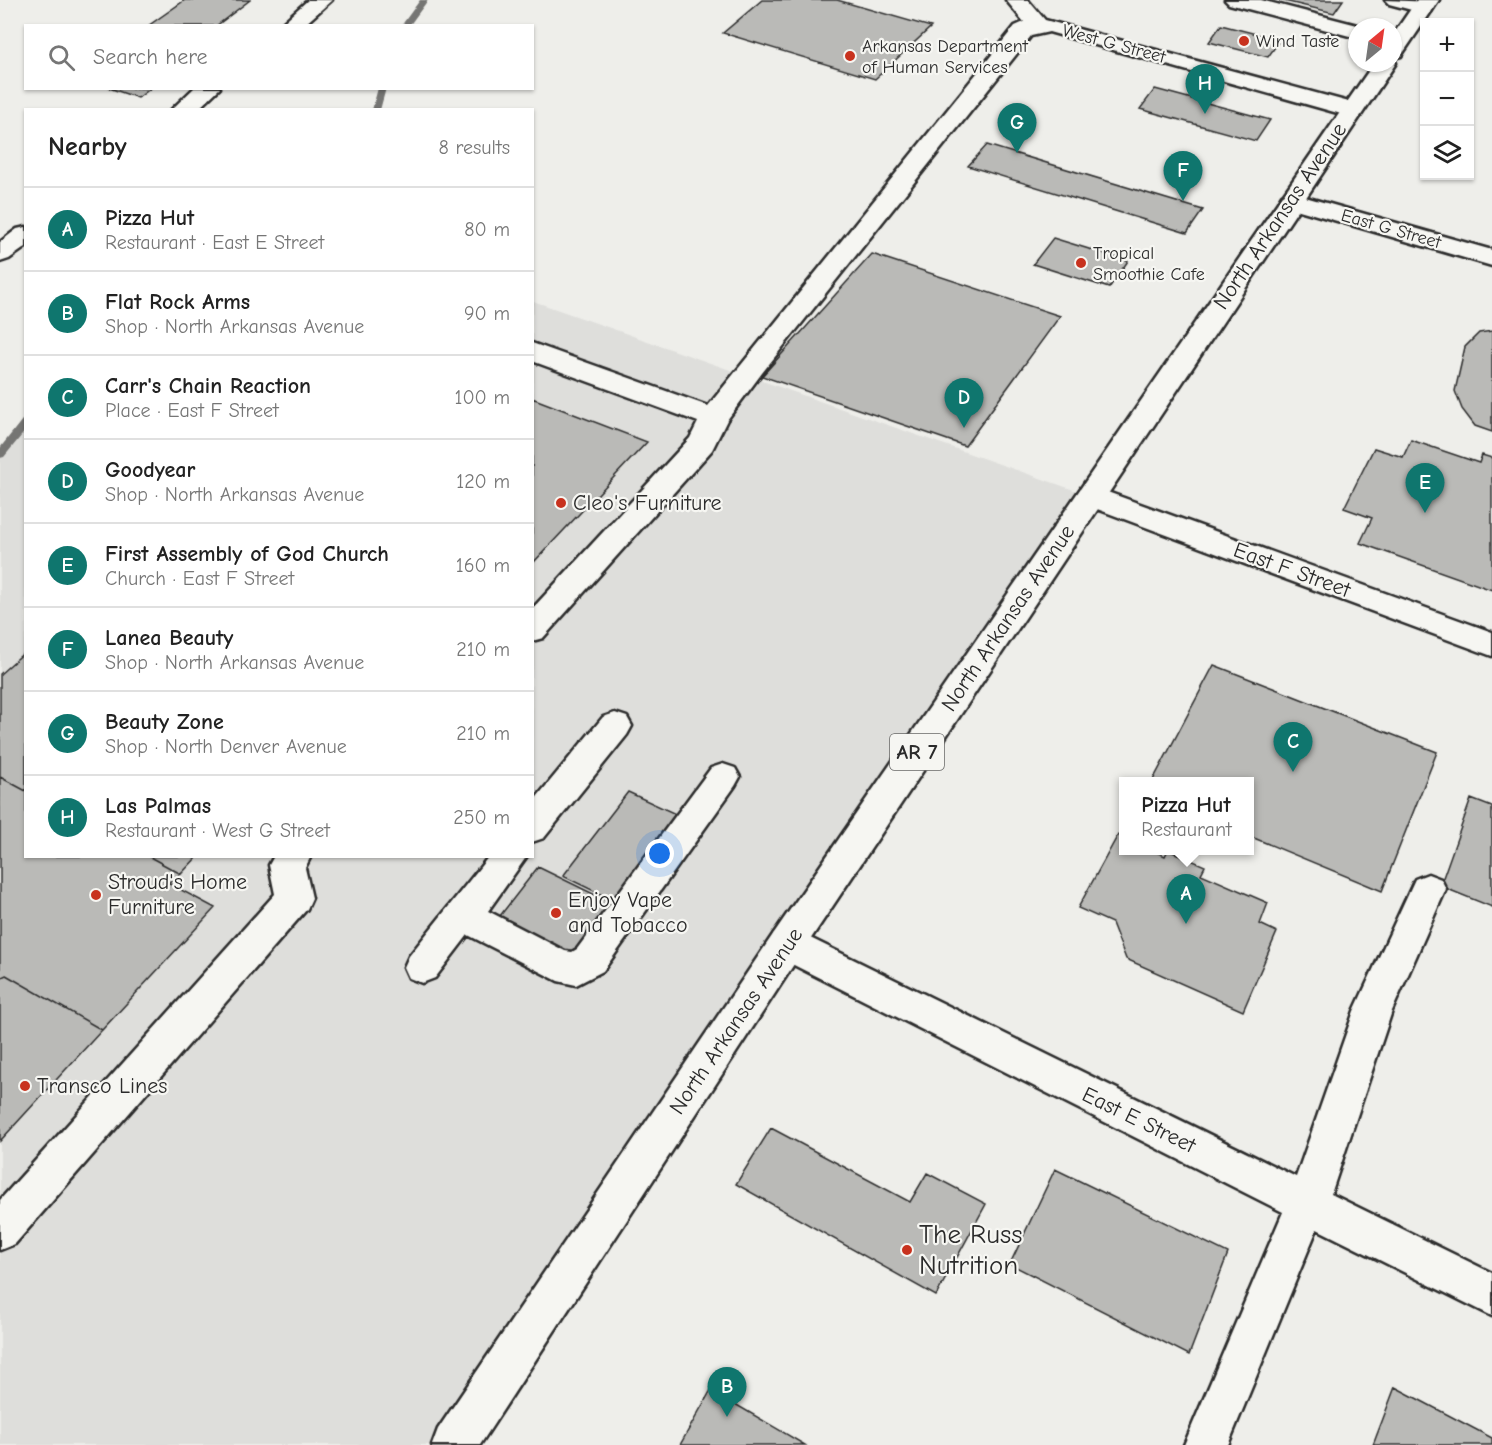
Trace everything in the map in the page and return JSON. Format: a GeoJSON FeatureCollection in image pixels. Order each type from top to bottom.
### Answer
{"type":"FeatureCollection","features":[{"type":"Feature","properties":{"kind":"main road"},"geometry":{"type":"LineString","coordinates":[[291,24],[321,0]]}},
{"type":"Feature","properties":{"kind":"main road"},"geometry":{"type":"LineString","coordinates":[[1017,0],[1044,26]]}},
{"type":"Feature","properties":{"kind":"main road"},"geometry":{"type":"LineString","coordinates":[[1236,0],[1348,29]]}},
{"type":"Feature","properties":{"kind":"main road"},"geometry":{"type":"LineString","coordinates":[[1396,0],[1425,4]]}},
{"type":"Feature","properties":{"kind":"main road","name":"North Arkansas Avenue"},"geometry":{"type":"LineString","coordinates":[[1402,35],[1425,4]]}},
{"type":"Feature","properties":{"kind":"main road"},"geometry":{"type":"LineString","coordinates":[[534,628],[702,443],[714,418],[1023,32],[1044,26]]}},
{"type":"Feature","properties":{"kind":"main road","name":"West G Street"},"geometry":{"type":"LineString","coordinates":[[1044,26],[1352,110]]}},
{"type":"Feature","properties":{"kind":"main road","name":"North Arkansas Avenue"},"geometry":{"type":"LineString","coordinates":[[454,1445],[787,944],[1377,72]]}},
{"type":"Feature","properties":{"kind":"main road"},"geometry":{"type":"LineString","coordinates":[[185,108],[207,90]]}},
{"type":"Feature","properties":{"kind":"main road","name":"East G Street"},"geometry":{"type":"LineString","coordinates":[[1291,200],[1492,258]]}},
{"type":"Feature","properties":{"kind":"main road"},"geometry":{"type":"LineString","coordinates":[[0,254],[24,236]]}},
{"type":"Feature","properties":{"kind":"main road"},"geometry":{"type":"LineString","coordinates":[[534,352],[714,418]]}},
{"type":"Feature","properties":{"kind":"main road","name":"East F Street"},"geometry":{"type":"LineString","coordinates":[[1091,496],[1492,644]]}},
{"type":"Feature","properties":{"kind":"main road"},"geometry":{"type":"LineString","coordinates":[[534,826],[615,726]]}},
{"type":"Feature","properties":{"kind":"main road"},"geometry":{"type":"LineString","coordinates":[[463,915],[558,964],[576,969],[590,960],[608,938],[723,777]]}},
{"type":"Feature","properties":{"kind":"main road"},"geometry":{"type":"LineString","coordinates":[[0,1230],[294,898],[287,865],[292,858]]}},
{"type":"Feature","properties":{"kind":"main road"},"geometry":{"type":"LineString","coordinates":[[422,967],[508,858]]}},
{"type":"Feature","properties":{"kind":"main road"},"geometry":{"type":"LineString","coordinates":[[1206,1445],[1307,1203],[1373,1011],[1428,889]]}},
{"type":"Feature","properties":{"kind":"main road","name":"East E Street"},"geometry":{"type":"LineString","coordinates":[[787,944],[1492,1295]]}},
{"type":"Feature","properties":{"kind":"shaded area"},"geometry":{"type":"Polygon","coordinates":[[[534,301],[1091,496],[456,1445],[0,1445],[0,455],[24,423],[24,858],[534,858],[534,301]]]}},
{"type":"Feature","properties":{"kind":"building"},"geometry":{"type":"Polygon","coordinates":[[[185,0],[250,0],[219,24],[151,24],[185,0]]]}},
{"type":"Feature","properties":{"kind":"building","name":"Arkansas Department of Human Services"},"geometry":{"type":"Polygon","coordinates":[[[762,0],[837,0],[931,27],[875,79],[723,33],[762,0]]]}},
{"type":"Feature","properties":{"kind":"building"},"geometry":{"type":"Polygon","coordinates":[[[1280,0],[1343,0],[1334,13],[1280,0]]]}},
{"type":"Feature","properties":{"kind":"building","name":"Wind Taste"},"geometry":{"type":"Polygon","coordinates":[[[1221,25],[1280,40],[1268,57],[1209,42],[1221,25]]]}},
{"type":"Feature","properties":{"kind":"building"},"geometry":{"type":"Polygon","coordinates":[[[1155,89],[1270,120],[1256,141],[1140,109],[1155,89]]]}},
{"type":"Feature","properties":{"kind":"building"},"geometry":{"type":"Polygon","coordinates":[[[115,90],[148,90],[138,98],[115,90]]]}},
{"type":"Feature","properties":{"kind":"building"},"geometry":{"type":"Polygon","coordinates":[[[987,145],[1203,210],[1187,233],[968,166],[987,145]]]}},
{"type":"Feature","properties":{"kind":"building","name":"Tropical Smoothie Cafe"},"geometry":{"type":"Polygon","coordinates":[[[1053,238],[1128,261],[1109,288],[1033,264],[1053,238]]]}},
{"type":"Feature","properties":{"kind":"building"},"geometry":{"type":"Polygon","coordinates":[[[872,254],[1060,316],[965,446],[762,376],[872,254]]]}},
{"type":"Feature","properties":{"kind":"building"},"geometry":{"type":"Polygon","coordinates":[[[1492,331],[1492,432],[1475,426],[1462,409],[1455,391],[1465,347],[1479,333],[1492,331]]]}},
{"type":"Feature","properties":{"kind":"building","name":"Cleo's Furniture"},"geometry":{"type":"Polygon","coordinates":[[[534,399],[647,442],[534,562],[534,399]]]}},
{"type":"Feature","properties":{"kind":"building"},"geometry":{"type":"Polygon","coordinates":[[[1411,440],[1479,463],[1482,455],[1492,458],[1492,590],[1360,543],[1372,518],[1344,508],[1374,448],[1403,457],[1411,440]]]}},
{"type":"Feature","properties":{"kind":"building"},"geometry":{"type":"Polygon","coordinates":[[[24,653],[24,790],[0,777],[0,674],[24,653]]]}},
{"type":"Feature","properties":{"kind":"building"},"geometry":{"type":"Polygon","coordinates":[[[1214,665],[1437,752],[1382,891],[1254,838],[1254,777],[1155,777],[1214,665]]]}},
{"type":"Feature","properties":{"kind":"building","name":"Stroud's Home Furniture"},"geometry":{"type":"Polygon","coordinates":[[[0,777],[24,790],[24,858],[152,858],[181,874],[168,883],[215,908],[102,1030],[6,975],[0,978],[0,777]]]}},
{"type":"Feature","properties":{"kind":"building"},"geometry":{"type":"Polygon","coordinates":[[[628,792],[680,816],[619,903],[563,876],[628,792]]]}},
{"type":"Feature","properties":{"kind":"building"},"geometry":{"type":"Polygon","coordinates":[[[1471,799],[1492,807],[1492,907],[1440,886],[1471,799]]]}},
{"type":"Feature","properties":{"kind":"building"},"geometry":{"type":"Polygon","coordinates":[[[1118,835],[1119,855],[1180,855],[1205,866],[1201,874],[1268,903],[1260,924],[1277,932],[1243,1011],[1126,959],[1112,923],[1078,908],[1118,835]]]}},
{"type":"Feature","properties":{"kind":"building"},"geometry":{"type":"Polygon","coordinates":[[[152,858],[196,858],[181,874],[152,858]]]}},
{"type":"Feature","properties":{"kind":"building","name":"Enjoy Vape and Tobacco"},"geometry":{"type":"Polygon","coordinates":[[[538,867],[616,905],[575,961],[496,921],[538,867]]]}},
{"type":"Feature","properties":{"kind":"building","name":"Transco Lines"},"geometry":{"type":"Polygon","coordinates":[[[6,975],[102,1030],[0,1141],[0,978],[6,975]]]}},
{"type":"Feature","properties":{"kind":"building","name":"The Russ Nutrition"},"geometry":{"type":"Polygon","coordinates":[[[771,1128],[910,1202],[927,1173],[986,1204],[936,1296],[736,1184],[771,1128]]]}},
{"type":"Feature","properties":{"kind":"building"},"geometry":{"type":"Polygon","coordinates":[[[1055,1169],[1228,1253],[1189,1355],[1010,1264],[1055,1169]]]}},
{"type":"Feature","properties":{"kind":"building"},"geometry":{"type":"Polygon","coordinates":[[[1395,1387],[1492,1438],[1492,1445],[1373,1445],[1395,1387]]]}},
{"type":"Feature","properties":{"kind":"building"},"geometry":{"type":"Polygon","coordinates":[[[711,1390],[805,1445],[680,1445],[711,1390]]]}},
{"type":"Feature","properties":{"kind":"waterway"},"geometry":{"type":"LineString","coordinates":[[406,24],[424,0]]}},
{"type":"Feature","properties":{"kind":"waterway"},"geometry":{"type":"LineString","coordinates":[[377,108],[381,90]]}},
{"type":"Feature","properties":{"kind":"waterway"},"geometry":{"type":"LineString","coordinates":[[0,455],[24,425]]}},
{"type":"Feature","properties":{"kind":"place","name":"Wind Taste"},"geometry":{"type":"Point","coordinates":[1244,41]}},
{"type":"Feature","properties":{"kind":"place","name":"Arkansas Department of Human Services"},"geometry":{"type":"Point","coordinates":[850,56]}},
{"type":"Feature","properties":{"kind":"place","name":"Las Palmas"},"geometry":{"type":"Point","coordinates":[1205,114]}},
{"type":"Feature","properties":{"kind":"place","name":"Beauty Zone"},"geometry":{"type":"Point","coordinates":[1017,153]}},
{"type":"Feature","properties":{"kind":"place","name":"Lanea Beauty"},"geometry":{"type":"Point","coordinates":[1183,201]}},
{"type":"Feature","properties":{"kind":"place","name":"Tropical Smoothie Cafe"},"geometry":{"type":"Point","coordinates":[1081,263]}},
{"type":"Feature","properties":{"kind":"place","name":"Goodyear"},"geometry":{"type":"Point","coordinates":[964,428]}},
{"type":"Feature","properties":{"kind":"place","name":"Cleo's Furniture"},"geometry":{"type":"Point","coordinates":[561,503]}},
{"type":"Feature","properties":{"kind":"place","name":"First Assembly of God Church"},"geometry":{"type":"Point","coordinates":[1425,513]}},
{"type":"Feature","properties":{"kind":"place","name":"Carr's Chain Reaction"},"geometry":{"type":"Point","coordinates":[1293,772]}},
{"type":"Feature","properties":{"kind":"place","name":"Stroud's Home Furniture"},"geometry":{"type":"Point","coordinates":[96,895]}},
{"type":"Feature","properties":{"kind":"place","name":"Enjoy Vape and Tobacco"},"geometry":{"type":"Point","coordinates":[556,913]}},
{"type":"Feature","properties":{"kind":"place","name":"Pizza Hut"},"geometry":{"type":"Point","coordinates":[1186,924]}},
{"type":"Feature","properties":{"kind":"place","name":"Transco Lines"},"geometry":{"type":"Point","coordinates":[25,1086]}},
{"type":"Feature","properties":{"kind":"place","name":"The Russ Nutrition"},"geometry":{"type":"Point","coordinates":[907,1250]}},
{"type":"Feature","properties":{"kind":"place","name":"Flat Rock Arms"},"geometry":{"type":"Point","coordinates":[727,1417]}}]}
